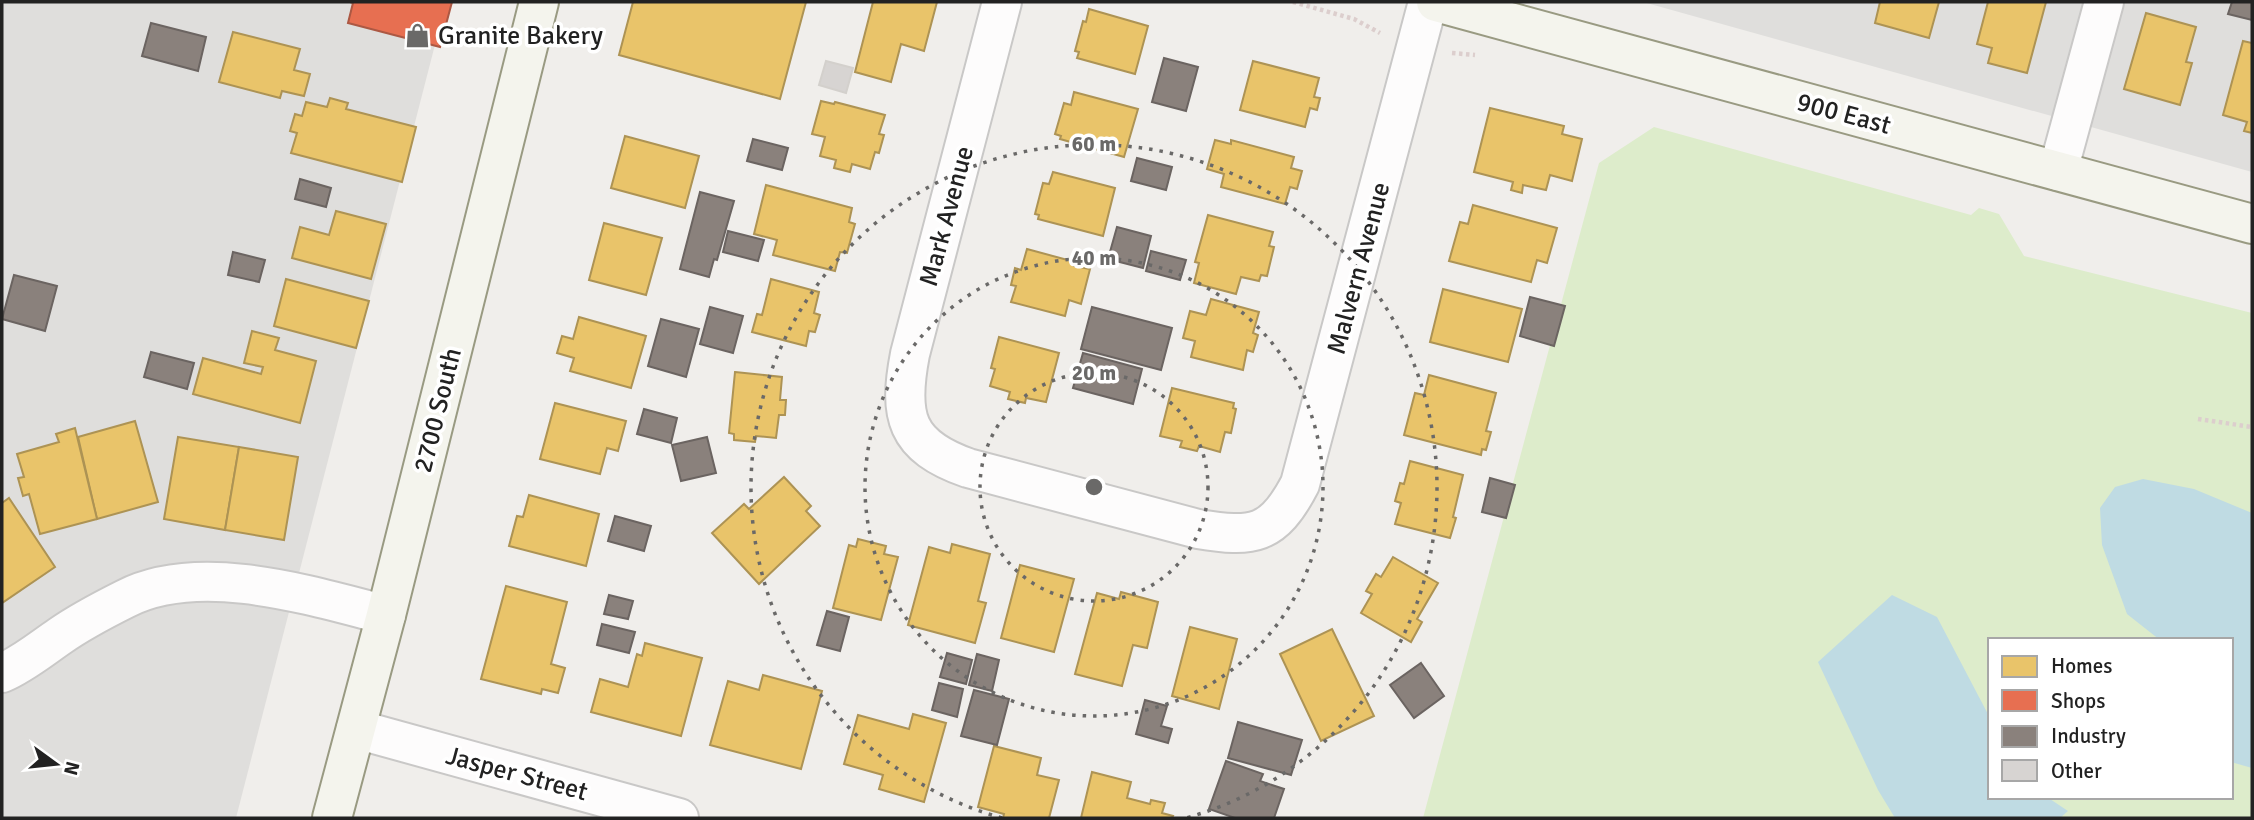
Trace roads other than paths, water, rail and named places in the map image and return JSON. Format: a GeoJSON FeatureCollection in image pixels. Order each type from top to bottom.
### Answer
{"type":"FeatureCollection","features":[{"type":"Feature","properties":{"kind":"street","name":"2700 South"},"geometry":{"type":"LineString","coordinates":[[332,818],[386,615],[539,2]]}},
{"type":"Feature","properties":{"kind":"street","name":"Mark Avenue"},"geometry":{"type":"LineString","coordinates":[[1002,2],[910,354],[904,392],[911,432],[923,444],[953,462],[1198,529],[1235,533],[1269,526]]}},
{"type":"Feature","properties":{"kind":"street","name":"Malvern Avenue"},"geometry":{"type":"LineString","coordinates":[[1269,526],[1287,508],[1305,469],[1428,2]]}},
{"type":"Feature","properties":{"kind":"street","name":"900 East"},"geometry":{"type":"LineString","coordinates":[[1436,2],[2252,224]]}},
{"type":"Feature","properties":{"kind":"street"},"geometry":{"type":"LineString","coordinates":[[2058,171],[2104,2]]}},
{"type":"Feature","properties":{"kind":"street"},"geometry":{"type":"LineString","coordinates":[[2,673],[29,659],[62,634],[127,598],[158,585],[196,580],[244,584],[386,615]]}},
{"type":"Feature","properties":{"kind":"street","name":"Jasper Street"},"geometry":{"type":"LineString","coordinates":[[356,729],[679,818]]}},
{"type":"Feature","properties":{"kind":"water"},"geometry":{"type":"Polygon","coordinates":[[[2143,479],[2194,489],[2252,513],[2252,768],[2233,763],[2233,638],[2157,638],[2127,614],[2102,545],[2100,508],[2115,487],[2143,479]]]}},
{"type":"Feature","properties":{"kind":"water"},"geometry":{"type":"Polygon","coordinates":[[[1892,595],[1937,617],[1988,714],[1988,799],[2050,799],[2068,811],[2060,818],[1895,818],[1878,790],[1818,662],[1892,595]]]}},
{"type":"Feature","properties":{"kind":"place","name":"Granite Bakery"},"geometry":{"type":"Point","coordinates":[418,35]}}]}
